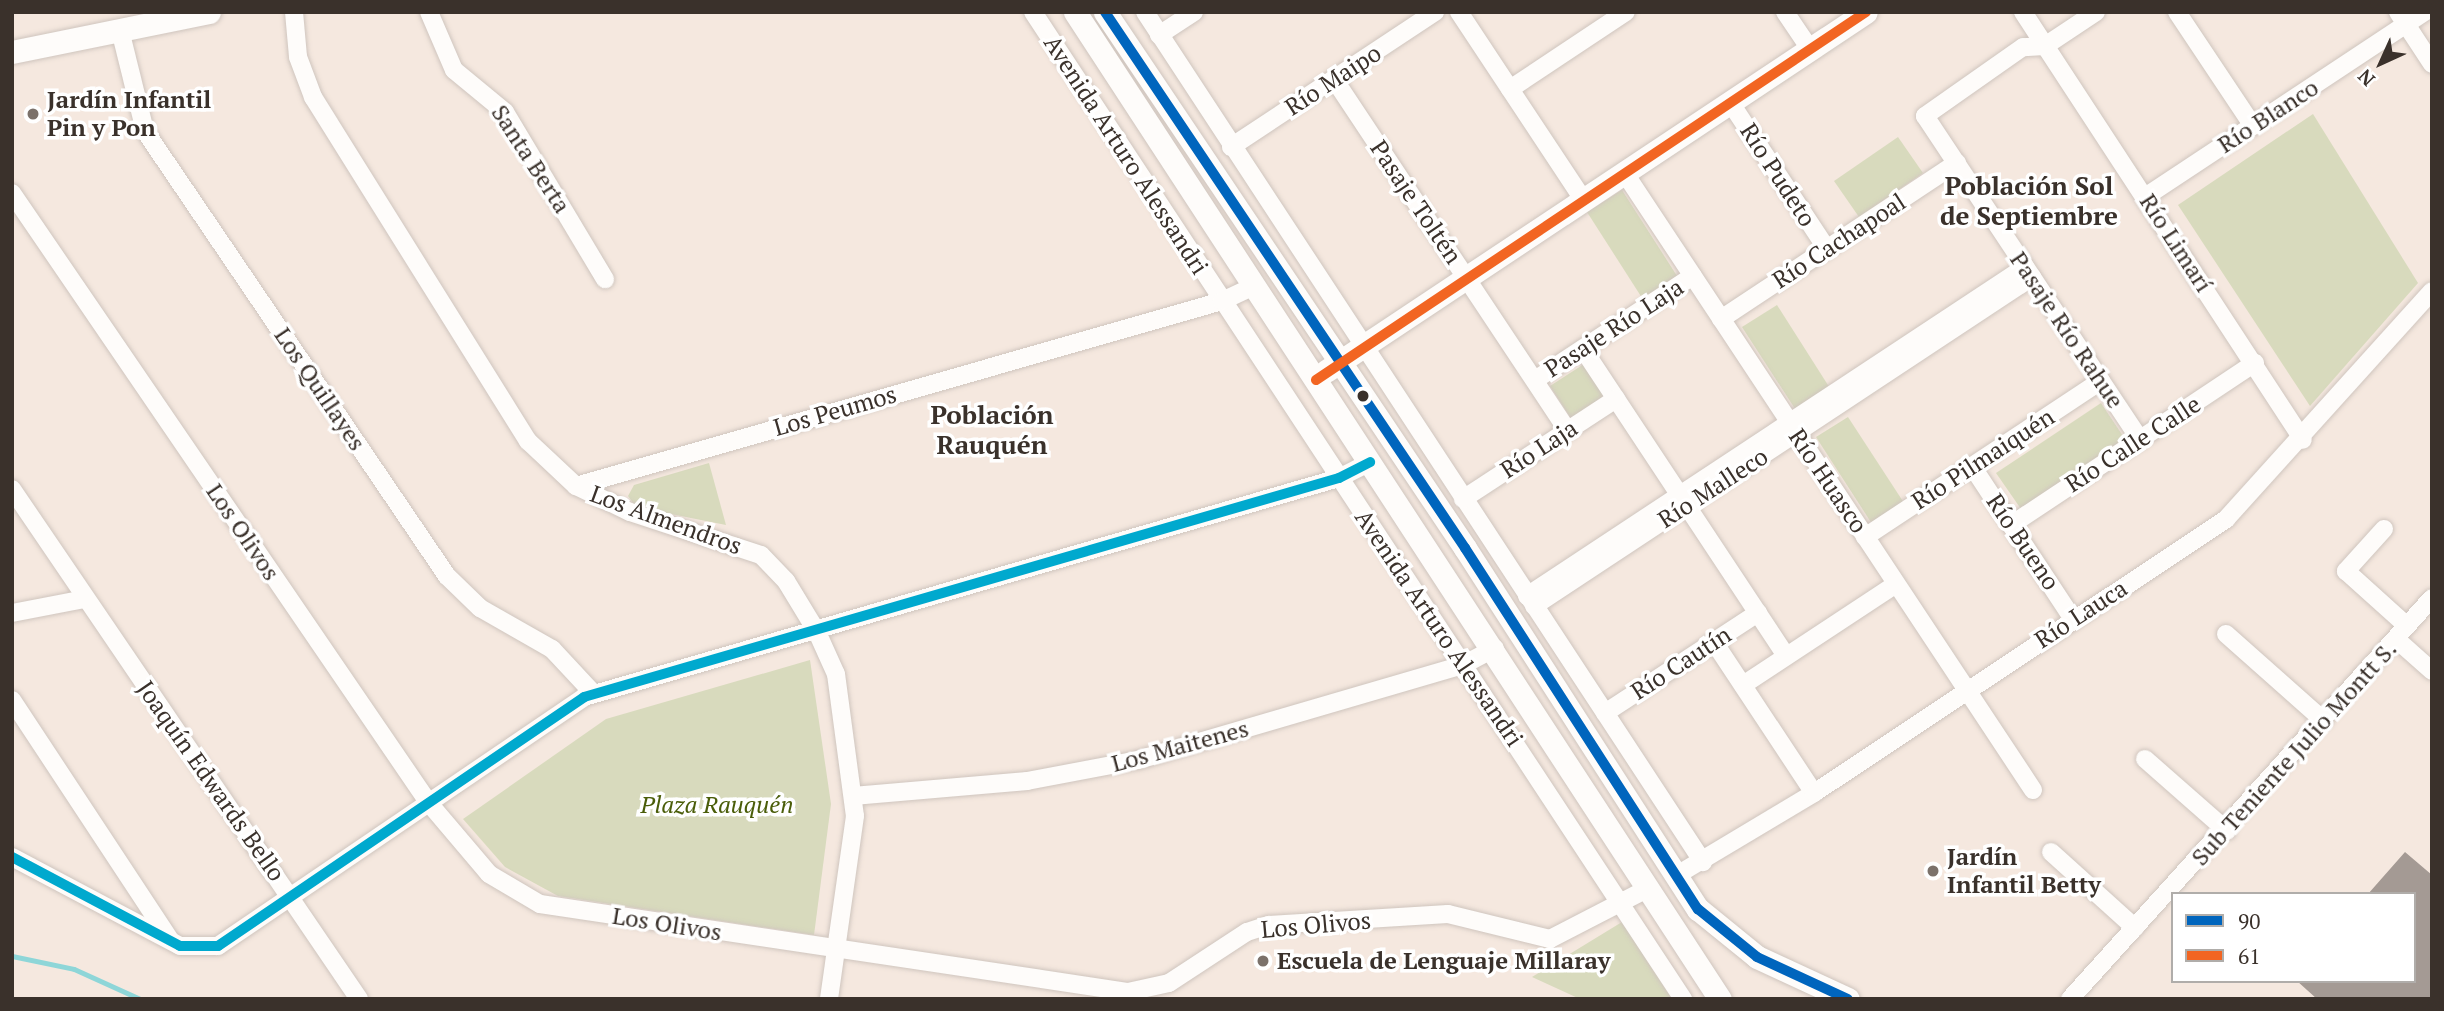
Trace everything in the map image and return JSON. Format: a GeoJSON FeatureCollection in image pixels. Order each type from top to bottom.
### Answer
{"type":"FeatureCollection","features":[{"type":"Feature","properties":{"kind":"main road"},"geometry":{"type":"LineString","coordinates":[[12,52],[120,30],[157,17],[209,12]]}},
{"type":"Feature","properties":{"kind":"main road","name":"Avenida Arturo Alessandri"},"geometry":{"type":"LineString","coordinates":[[1075,12],[1495,648],[1720,999]]}},
{"type":"Feature","properties":{"kind":"main road"},"geometry":{"type":"LineString","coordinates":[[1105,12],[1338,360],[1698,909]]}},
{"type":"Feature","properties":{"kind":"main road"},"geometry":{"type":"LineString","coordinates":[[1316,380],[1338,360],[1866,12]]}},
{"type":"Feature","properties":{"kind":"main road"},"geometry":{"type":"LineString","coordinates":[[1647,889],[1698,909],[1757,957],[1840,996]]}},
{"type":"Feature","properties":{"kind":"main road"},"geometry":{"type":"LineString","coordinates":[[1806,999],[1840,996]]}},
{"type":"Feature","properties":{"kind":"street","name":"Los Almendros"},"geometry":{"type":"LineString","coordinates":[[294,12],[298,57],[313,97],[528,441],[576,486],[630,512],[761,555],[786,581],[817,632],[836,674],[853,796],[837,950],[829,999]]}},
{"type":"Feature","properties":{"kind":"street","name":"Santa Berta"},"geometry":{"type":"LineString","coordinates":[[429,12],[454,70],[505,112],[606,279]]}},
{"type":"Feature","properties":{"kind":"street","name":"Avenida Arturo Alessandri"},"geometry":{"type":"LineString","coordinates":[[1033,12],[1683,999]]}},
{"type":"Feature","properties":{"kind":"street"},"geometry":{"type":"LineString","coordinates":[[1145,12],[1231,147],[1703,862]]}},
{"type":"Feature","properties":{"kind":"street"},"geometry":{"type":"LineString","coordinates":[[1159,35],[1194,12]]}},
{"type":"Feature","properties":{"kind":"street","name":"Río Maipo"},"geometry":{"type":"LineString","coordinates":[[1231,147],[1435,12]]}},
{"type":"Feature","properties":{"kind":"street"},"geometry":{"type":"LineString","coordinates":[[1459,12],[1583,199]]}},
{"type":"Feature","properties":{"kind":"street"},"geometry":{"type":"LineString","coordinates":[[1510,89],[1626,12]]}},
{"type":"Feature","properties":{"kind":"street"},"geometry":{"type":"LineString","coordinates":[[1785,12],[1810,49]]}},
{"type":"Feature","properties":{"kind":"street","name":"Río Limarí"},"geometry":{"type":"LineString","coordinates":[[2023,12],[2303,440]]}},
{"type":"Feature","properties":{"kind":"street"},"geometry":{"type":"LineString","coordinates":[[2045,46],[2096,12]]}},
{"type":"Feature","properties":{"kind":"street","name":"Río Blanco"},"geometry":{"type":"LineString","coordinates":[[2146,197],[2253,126],[2402,19],[2426,12]]}},
{"type":"Feature","properties":{"kind":"street"},"geometry":{"type":"LineString","coordinates":[[2184,15],[2253,126]]}},
{"type":"Feature","properties":{"kind":"street"},"geometry":{"type":"LineString","coordinates":[[2402,19],[2432,64]]}},
{"type":"Feature","properties":{"kind":"street","name":"Los Quillayes"},"geometry":{"type":"LineString","coordinates":[[120,30],[145,131],[447,576],[480,608],[552,649],[593,693]]}},
{"type":"Feature","properties":{"kind":"street","name":"Pasaje Río Rahue"},"geometry":{"type":"LineString","coordinates":[[2045,46],[2023,47],[1925,116],[2140,440]]}},
{"type":"Feature","properties":{"kind":"street","name":"Pasaje Toltén"},"geometry":{"type":"LineString","coordinates":[[1335,79],[1567,430]]}},
{"type":"Feature","properties":{"kind":"street","name":"Río Pudeto"},"geometry":{"type":"LineString","coordinates":[[1730,102],[1827,249]]}},
{"type":"Feature","properties":{"kind":"street","name":"Río Cachapoal"},"geometry":{"type":"LineString","coordinates":[[1721,319],[1957,163]]}},
{"type":"Feature","properties":{"kind":"street","name":"Río Huasco"},"geometry":{"type":"LineString","coordinates":[[1624,172],[2033,790]]}},
{"type":"Feature","properties":{"kind":"street","name":"Los Olivos"},"geometry":{"type":"LineString","coordinates":[[12,193],[428,802],[489,874],[540,904],[837,950],[1150,991],[1269,925],[1448,914],[1550,939],[1647,889]]}},
{"type":"Feature","properties":{"kind":"street","name":"Río Malleco"},"geometry":{"type":"LineString","coordinates":[[1530,601],[2028,272]]}},
{"type":"Feature","properties":{"kind":"street","name":"Pasaje Río Laja"},"geometry":{"type":"LineString","coordinates":[[1535,380],[1693,276]]}},
{"type":"Feature","properties":{"kind":"street","name":"Los Peumos"},"geometry":{"type":"LineString","coordinates":[[576,486],[1222,301],[1254,286]]}},
{"type":"Feature","properties":{"kind":"street","name":"Río Lauca"},"geometry":{"type":"LineString","coordinates":[[1676,875],[1703,862],[1814,793],[1966,689],[2226,519],[2303,440],[2432,291]]}},
{"type":"Feature","properties":{"kind":"street"},"geometry":{"type":"LineString","coordinates":[[1583,349],[1786,656]]}},
{"type":"Feature","properties":{"kind":"street","name":"Río Calle Calle"},"geometry":{"type":"LineString","coordinates":[[2011,524],[2255,363]]}},
{"type":"Feature","properties":{"kind":"street","name":"Río Pilmaiquén"},"geometry":{"type":"LineString","coordinates":[[1865,537],[2101,381]]}},
{"type":"Feature","properties":{"kind":"street","name":"Río Laja"},"geometry":{"type":"LineString","coordinates":[[1463,499],[1616,399]]}},
{"type":"Feature","properties":{"kind":"street"},"geometry":{"type":"LineString","coordinates":[[12,857],[172,942],[199,950],[218,946],[593,693],[817,632],[1339,478],[1370,462]]}},
{"type":"Feature","properties":{"kind":"street","name":"Río Bueno"},"geometry":{"type":"LineString","coordinates":[[1972,466],[2073,619]]}},
{"type":"Feature","properties":{"kind":"street","name":"Joaquín Edwards Bello"},"geometry":{"type":"LineString","coordinates":[[13,493],[359,999]]}},
{"type":"Feature","properties":{"kind":"street"},"geometry":{"type":"LineString","coordinates":[[2384,529],[2346,571],[2432,671]]}},
{"type":"Feature","properties":{"kind":"street"},"geometry":{"type":"LineString","coordinates":[[1743,685],[1896,584]]}},
{"type":"Feature","properties":{"kind":"street","name":"Sub Teniente Julio Montt S."},"geometry":{"type":"LineString","coordinates":[[2070,999],[2227,831],[2432,598]]}},
{"type":"Feature","properties":{"kind":"street"},"geometry":{"type":"LineString","coordinates":[[12,613],[85,599]]}},
{"type":"Feature","properties":{"kind":"street","name":"Río Cautín"},"geometry":{"type":"LineString","coordinates":[[1605,713],[1758,612]]}},
{"type":"Feature","properties":{"kind":"street"},"geometry":{"type":"LineString","coordinates":[[2226,634],[2323,720]]}},
{"type":"Feature","properties":{"kind":"street"},"geometry":{"type":"LineString","coordinates":[[1714,642],[1814,793]]}},
{"type":"Feature","properties":{"kind":"street","name":"Los Maitenes"},"geometry":{"type":"LineString","coordinates":[[853,796],[1027,781],[1138,760],[1464,665],[1495,648]]}},
{"type":"Feature","properties":{"kind":"street"},"geometry":{"type":"LineString","coordinates":[[12,700],[172,942]]}},
{"type":"Feature","properties":{"kind":"street"},"geometry":{"type":"LineString","coordinates":[[2145,759],[2227,831]]}},
{"type":"Feature","properties":{"kind":"street"},"geometry":{"type":"LineString","coordinates":[[2051,852],[2135,928]]}},
{"type":"Feature","properties":{"kind":"green space"},"geometry":{"type":"Polygon","coordinates":[[[2313,114],[2418,283],[2310,406],[2178,205],[2313,114]]]}},
{"type":"Feature","properties":{"kind":"green space"},"geometry":{"type":"Polygon","coordinates":[[[1898,137],[1923,173],[1859,217],[1834,181],[1898,137]]]}},
{"type":"Feature","properties":{"kind":"green space"},"geometry":{"type":"Polygon","coordinates":[[[1622,190],[1679,279],[1644,301],[1587,212],[1622,190]]]}},
{"type":"Feature","properties":{"kind":"green space"},"geometry":{"type":"Polygon","coordinates":[[[1777,305],[1833,393],[1799,415],[1742,327],[1777,305]]]}},
{"type":"Feature","properties":{"kind":"green space"},"geometry":{"type":"Polygon","coordinates":[[[1584,364],[1606,399],[1572,420],[1550,386],[1584,364]]]}},
{"type":"Feature","properties":{"kind":"green space"},"geometry":{"type":"Polygon","coordinates":[[[2101,403],[2125,439],[2021,509],[1996,473],[2101,403]]]}},
{"type":"Feature","properties":{"kind":"green space"},"geometry":{"type":"Polygon","coordinates":[[[1848,417],[1906,506],[1874,527],[1816,437],[1848,417]]]}},
{"type":"Feature","properties":{"kind":"green space"},"geometry":{"type":"Polygon","coordinates":[[[709,463],[726,525],[636,507],[628,496],[634,485],[709,463]]]}},
{"type":"Feature","properties":{"kind":"green space","name":"Plaza Rauquén"},"geometry":{"type":"Polygon","coordinates":[[[810,660],[831,804],[814,935],[558,896],[505,867],[463,819],[606,719],[810,660]]]}},
{"type":"Feature","properties":{"kind":"green space"},"geometry":{"type":"Polygon","coordinates":[[[1622,922],[1672,999],[1580,999],[1532,977],[1622,922]]]}},
{"type":"Feature","properties":{"kind":"building"},"geometry":{"type":"Polygon","coordinates":[[[2405,852],[2432,875],[2432,999],[2317,999],[2299,983],[2416,983],[2416,892],[2370,892],[2405,852]]]}},
{"type":"Feature","properties":{"kind":"waterway"},"geometry":{"type":"LineString","coordinates":[[12,956],[74,969],[140,999]]}},
{"type":"Feature","properties":{"kind":"transit line","name":"90"},"geometry":{"type":"LineString","coordinates":[[1105,12],[1465,548],[1698,909],[1757,957],[1848,999]]}},
{"type":"Feature","properties":{"kind":"transit line","name":"61"},"geometry":{"type":"LineString","coordinates":[[1316,380],[1866,12]]}},
{"type":"Feature","properties":{"kind":"transit line"},"geometry":{"type":"LineString","coordinates":[[12,857],[180,946],[218,946],[584,697],[1339,478],[1370,462]]}},
{"type":"Feature","properties":{"kind":"place","name":"Jardín Infantil Pin y Pon"},"geometry":{"type":"Point","coordinates":[33,114]}},
{"type":"Feature","properties":{"kind":"place","name":"Jardín Infantil Betty"},"geometry":{"type":"Point","coordinates":[1933,871]}},
{"type":"Feature","properties":{"kind":"place","name":"Escuela de Lenguaje Millaray"},"geometry":{"type":"Point","coordinates":[1263,961]}},
{"type":"Feature","properties":{"kind":"district","name":"Población Sol de Septiembre"},"geometry":{"type":"Point","coordinates":[2029,201]}},
{"type":"Feature","properties":{"kind":"district","name":"Población Rauquén"},"geometry":{"type":"Point","coordinates":[992,430]}}]}
